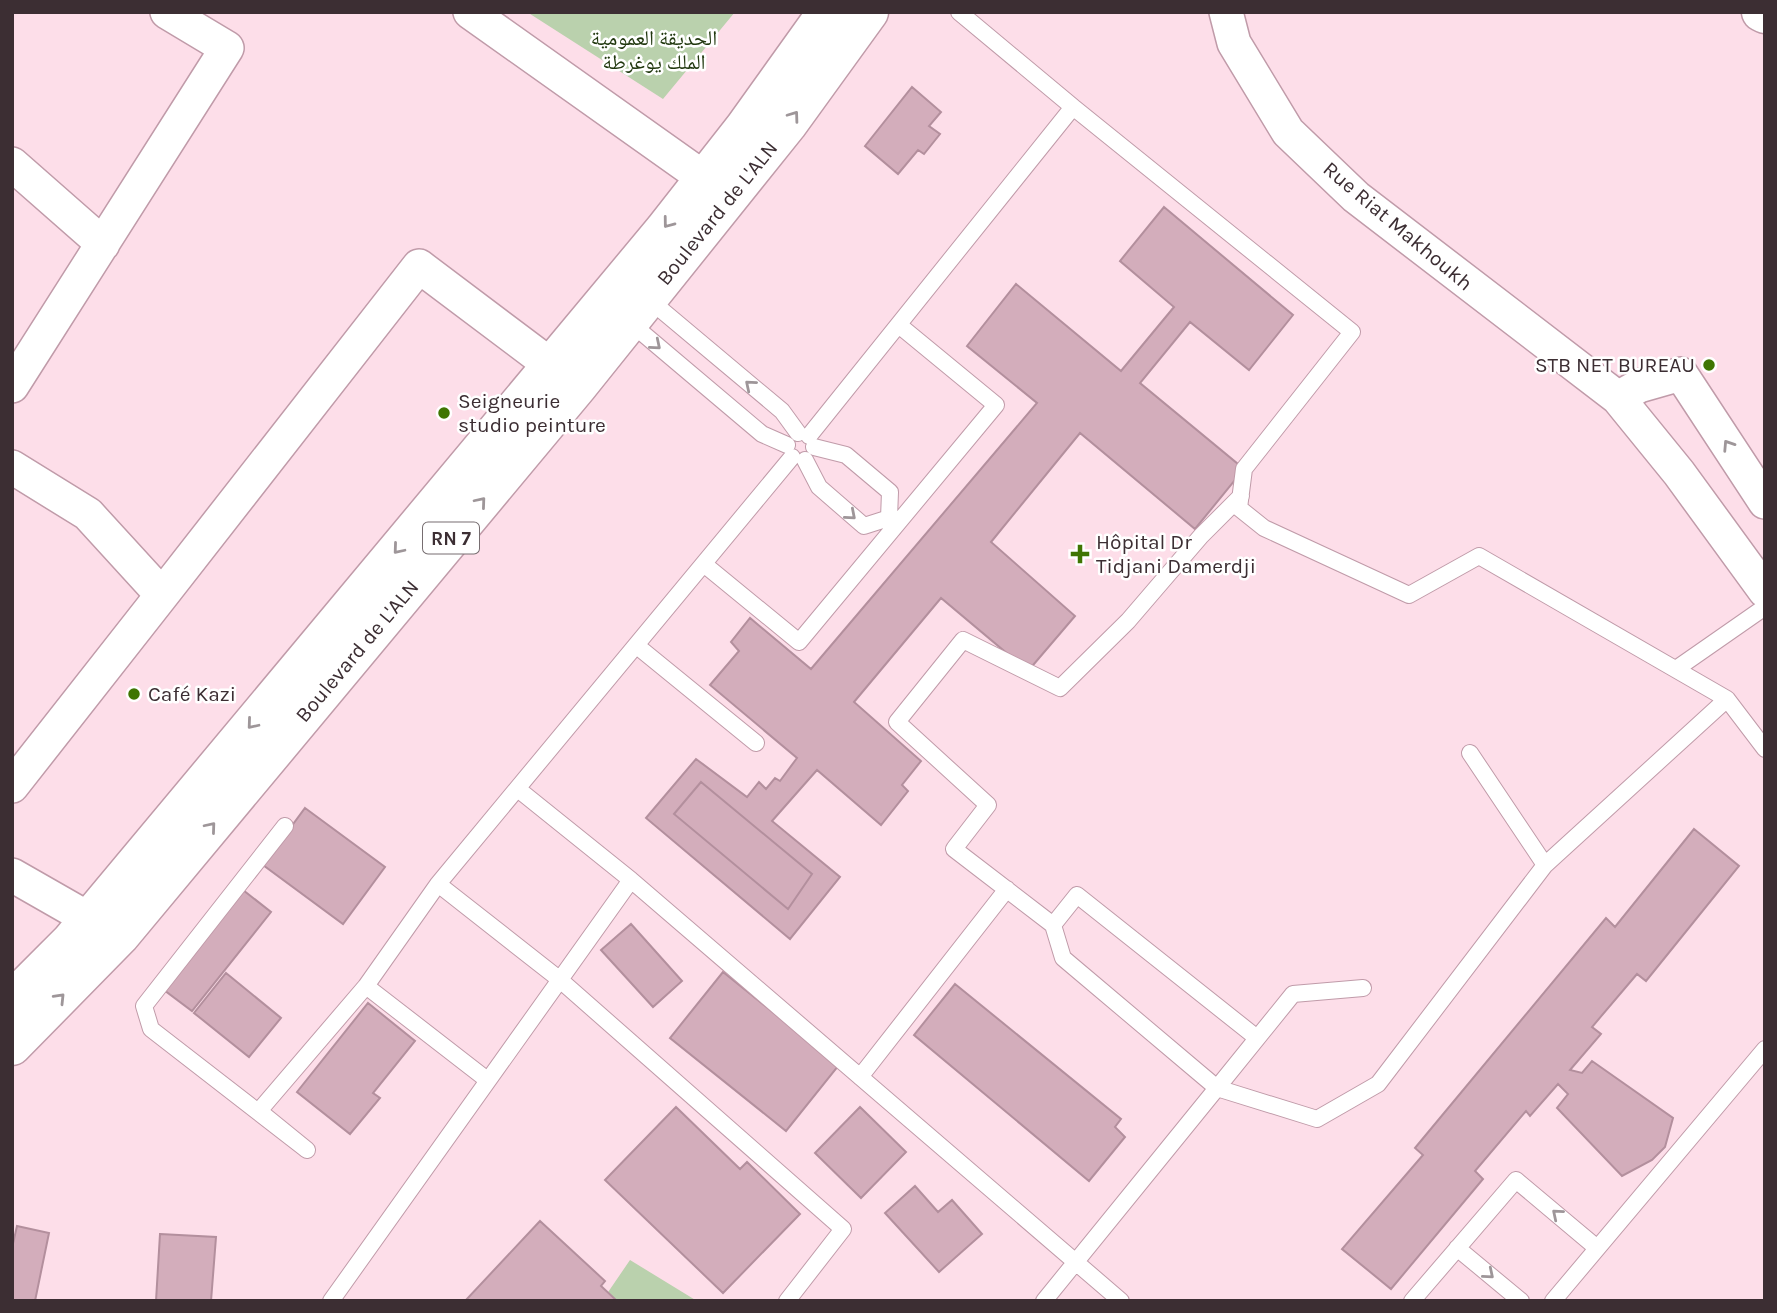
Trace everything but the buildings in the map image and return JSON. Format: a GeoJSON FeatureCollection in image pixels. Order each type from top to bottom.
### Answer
{"type":"FeatureCollection","features":[{"type":"Feature","properties":{"kind":"main road","name":"Boulevard de L'ALN"},"geometry":{"type":"LineString","coordinates":[[717,187],[744,128],[827,12]]}},
{"type":"Feature","properties":{"kind":"main road","name":"Boulevard de L'ALN"},"geometry":{"type":"LineString","coordinates":[[12,1046],[104,928],[565,376],[717,187],[788,124],[869,12]]}},
{"type":"Feature","properties":{"kind":"main road","name":"Boulevard de L'ALN"},"geometry":{"type":"LineString","coordinates":[[12,1000],[104,928]]}},
{"type":"Feature","properties":{"kind":"street"},"geometry":{"type":"LineString","coordinates":[[12,386],[228,48],[167,12]]}},
{"type":"Feature","properties":{"kind":"street"},"geometry":{"type":"LineString","coordinates":[[470,12],[717,187]]}},
{"type":"Feature","properties":{"kind":"street","name":"Rue Riat Makhoukh"},"geometry":{"type":"LineString","coordinates":[[1226,12],[1234,43],[1288,132],[1356,197],[1618,398],[1765,591]]}},
{"type":"Feature","properties":{"kind":"street"},"geometry":{"type":"LineString","coordinates":[[12,164],[103,244]]}},
{"type":"Feature","properties":{"kind":"street"},"geometry":{"type":"LineString","coordinates":[[12,786],[419,266],[565,376]]}},
{"type":"Feature","properties":{"kind":"street"},"geometry":{"type":"LineString","coordinates":[[1618,398],[1639,386],[1681,374],[1765,502]]}},
{"type":"Feature","properties":{"kind":"street"},"geometry":{"type":"LineString","coordinates":[[12,467],[88,514],[162,595]]}},
{"type":"Feature","properties":{"kind":"street"},"geometry":{"type":"LineString","coordinates":[[1703,507],[1747,475]]}},
{"type":"Feature","properties":{"kind":"street"},"geometry":{"type":"LineString","coordinates":[[12,875],[104,928]]}},
{"type":"Feature","properties":{"kind":"lane"},"geometry":{"type":"LineString","coordinates":[[959,12],[1352,331],[1244,469],[1240,508],[1264,528],[1409,595],[1479,556],[1727,699],[1765,749]]}},
{"type":"Feature","properties":{"kind":"lane"},"geometry":{"type":"LineString","coordinates":[[285,826],[144,1006],[145,1019],[151,1029],[307,1150],[259,1111],[366,986],[438,884],[705,565],[900,326],[1073,107]]}},
{"type":"Feature","properties":{"kind":"lane"},"geometry":{"type":"LineString","coordinates":[[626,300],[782,411],[819,487],[864,526],[893,521]]}},
{"type":"Feature","properties":{"kind":"lane"},"geometry":{"type":"LineString","coordinates":[[626,300],[762,434],[801,446],[846,455],[890,492],[893,521]]}},
{"type":"Feature","properties":{"kind":"lane"},"geometry":{"type":"LineString","coordinates":[[705,565],[799,642],[893,521],[996,405],[900,326]]}},
{"type":"Feature","properties":{"kind":"lane"},"geometry":{"type":"LineString","coordinates":[[1241,496],[1201,536],[1128,621],[1059,688],[963,640],[897,722],[988,805],[954,849],[1054,925],[1063,958],[1217,1087],[1317,1119],[1378,1084],[1545,865],[1727,699]]}},
{"type":"Feature","properties":{"kind":"lane"},"geometry":{"type":"LineString","coordinates":[[1676,669],[1765,607]]}},
{"type":"Feature","properties":{"kind":"lane"},"geometry":{"type":"LineString","coordinates":[[637,646],[756,743]]}},
{"type":"Feature","properties":{"kind":"lane"},"geometry":{"type":"LineString","coordinates":[[1470,752],[1545,865]]}},
{"type":"Feature","properties":{"kind":"lane"},"geometry":{"type":"LineString","coordinates":[[519,790],[631,880],[1121,1301]]}},
{"type":"Feature","properties":{"kind":"lane"},"geometry":{"type":"LineString","coordinates":[[331,1301],[486,1079],[631,880]]}},
{"type":"Feature","properties":{"kind":"lane"},"geometry":{"type":"LineString","coordinates":[[438,884],[559,979],[844,1229],[787,1301]]}},
{"type":"Feature","properties":{"kind":"lane"},"geometry":{"type":"LineString","coordinates":[[860,1077],[1007,889]]}},
{"type":"Feature","properties":{"kind":"lane"},"geometry":{"type":"LineString","coordinates":[[1054,925],[1077,895],[1257,1038]]}},
{"type":"Feature","properties":{"kind":"lane"},"geometry":{"type":"LineString","coordinates":[[366,986],[486,1079]]}},
{"type":"Feature","properties":{"kind":"lane"},"geometry":{"type":"LineString","coordinates":[[1045,1301],[1293,994],[1363,988]]}},
{"type":"Feature","properties":{"kind":"lane"},"geometry":{"type":"LineString","coordinates":[[1553,1301],[1765,1049]]}},
{"type":"Feature","properties":{"kind":"lane"},"geometry":{"type":"LineString","coordinates":[[1412,1301],[1516,1180],[1597,1248]]}},
{"type":"Feature","properties":{"kind":"lane"},"geometry":{"type":"LineString","coordinates":[[1457,1248],[1521,1301]]}},
{"type":"Feature","properties":{"kind":"green space","name":"الحديقة العمومية الملك يوغرطة"},"geometry":{"type":"Polygon","coordinates":[[[527,12],[735,12],[663,99],[527,12]]]}},
{"type":"Feature","properties":{"kind":"green space"},"geometry":{"type":"Polygon","coordinates":[[[630,1260],[697,1301],[602,1301],[630,1260]]]}},
{"type":"Feature","properties":{"kind":"place","name":"STB NET BUREAU"},"geometry":{"type":"Point","coordinates":[1709,365]}},
{"type":"Feature","properties":{"kind":"place","name":"Seigneurie studio peinture"},"geometry":{"type":"Point","coordinates":[444,413]}},
{"type":"Feature","properties":{"kind":"place","name":"Hôpital Dr Tidjani Damerdji"},"geometry":{"type":"Point","coordinates":[1080,554]}},
{"type":"Feature","properties":{"kind":"place","name":"Café Kazi"},"geometry":{"type":"Point","coordinates":[134,694]}}]}
